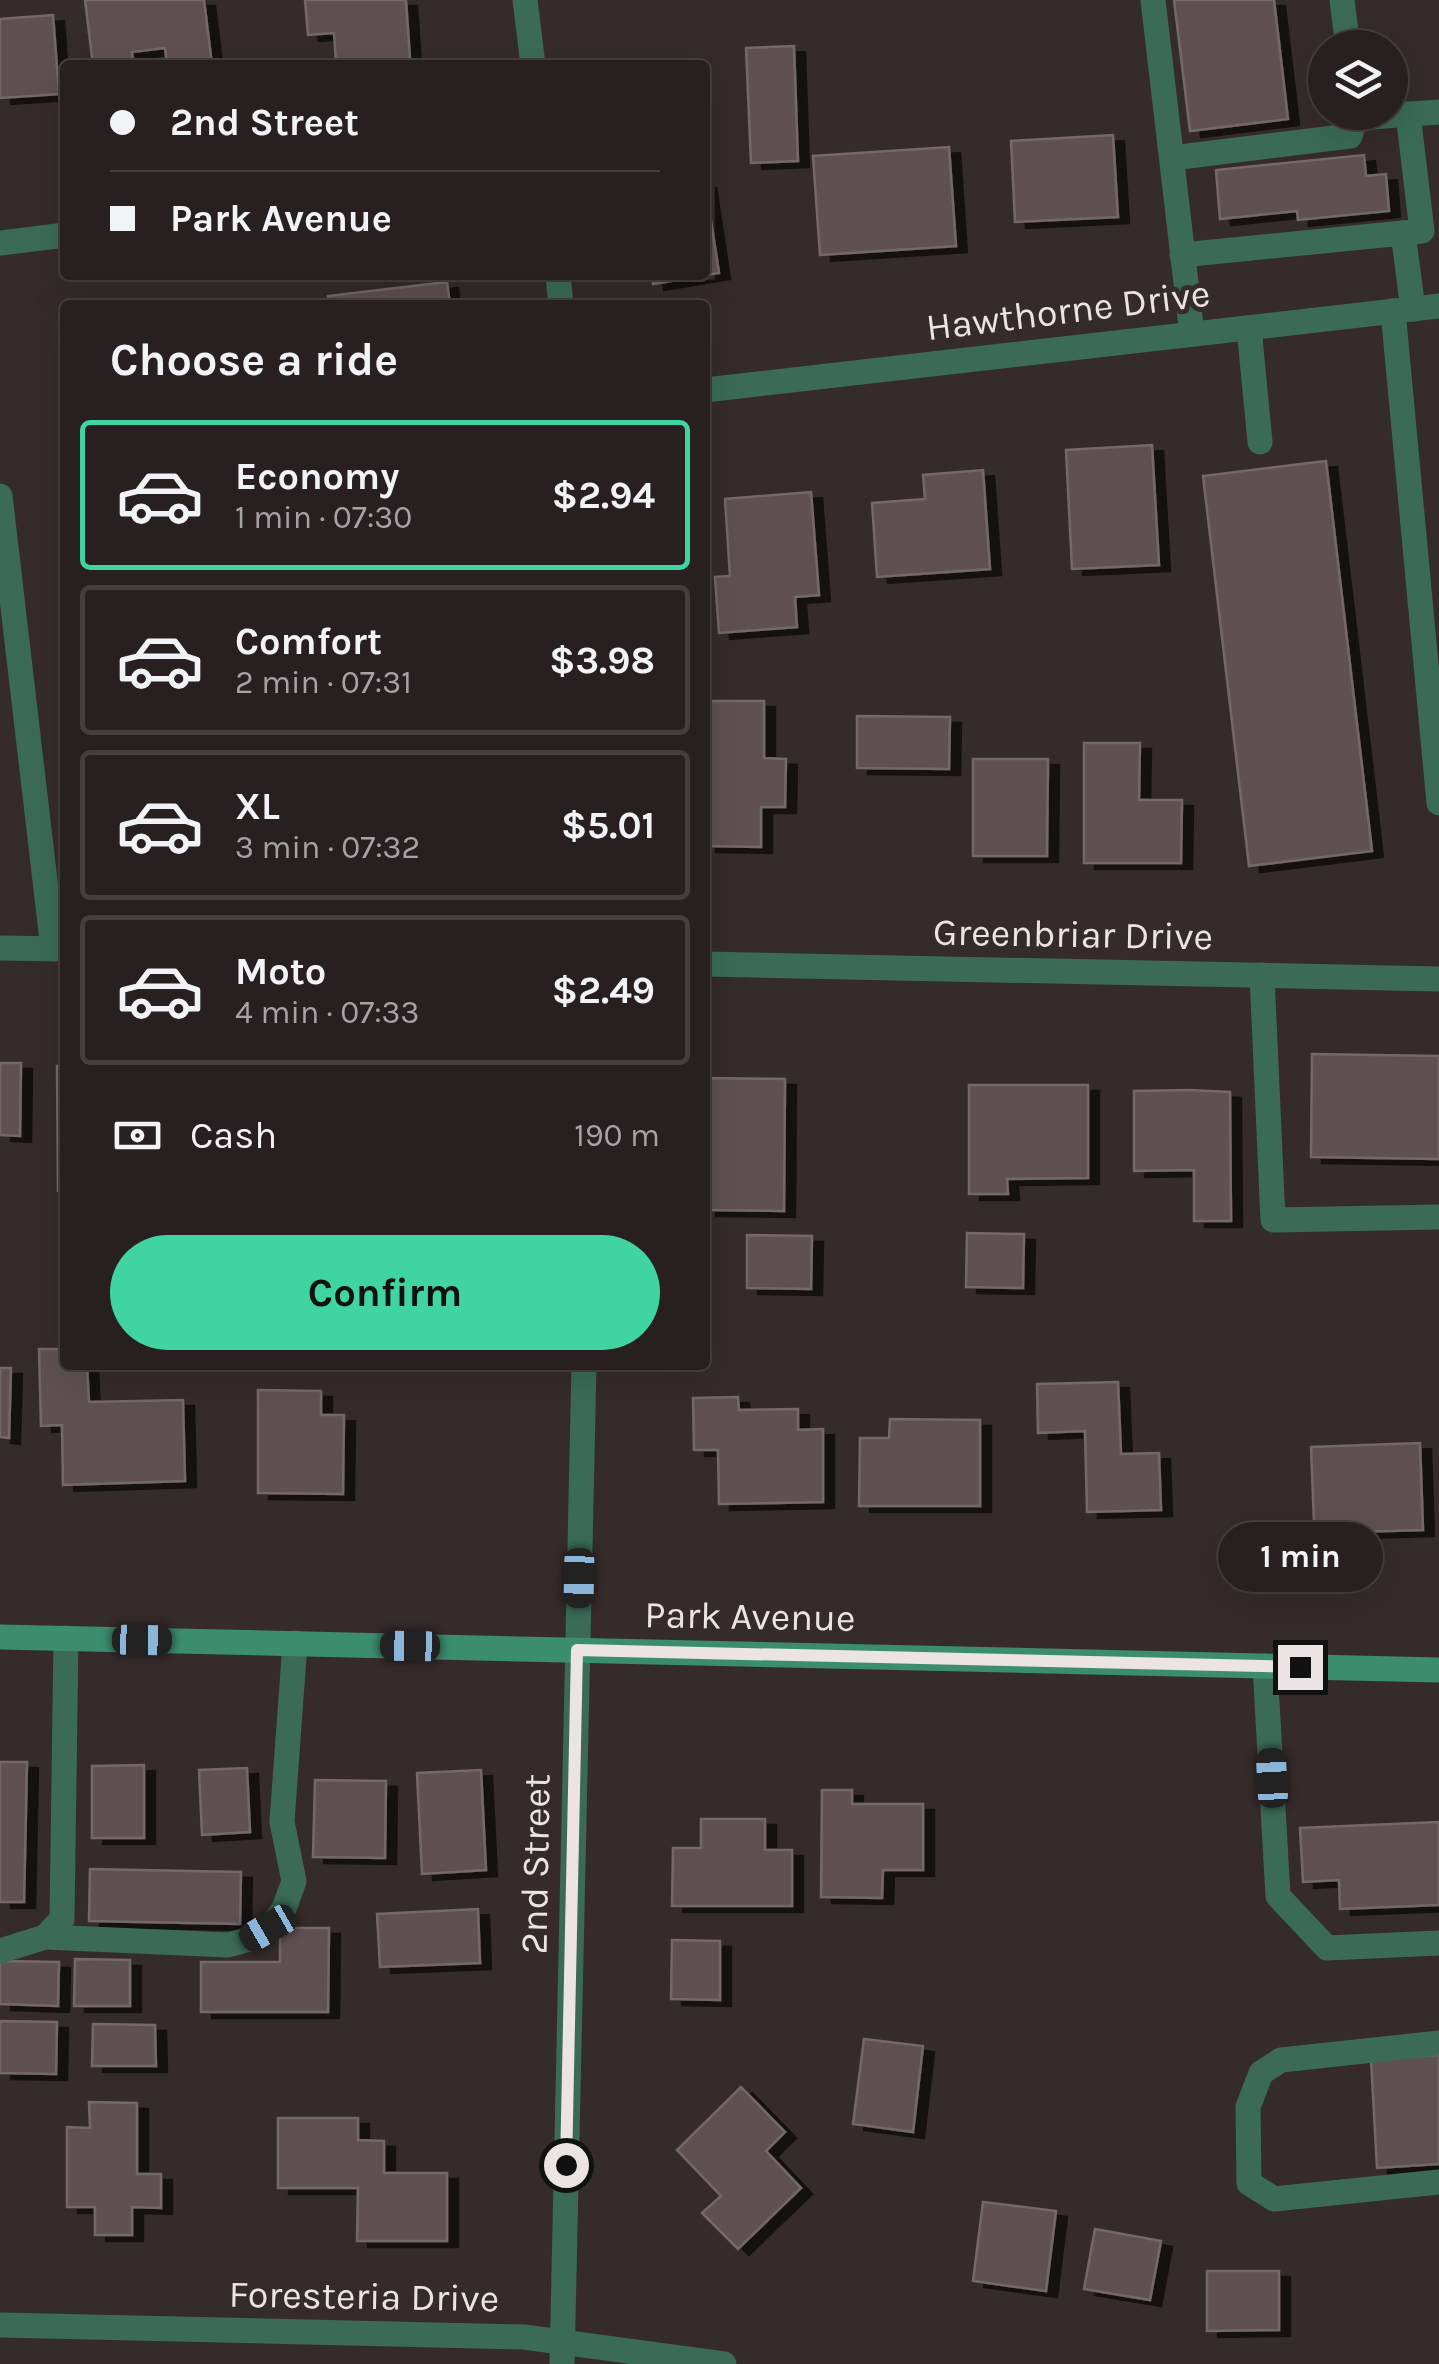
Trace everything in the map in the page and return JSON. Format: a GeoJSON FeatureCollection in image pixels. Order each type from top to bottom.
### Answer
{"type":"FeatureCollection","features":[{"type":"Feature","properties":{"kind":"street"},"geometry":{"type":"LineString","coordinates":[[526,0],[532,60]]}},
{"type":"Feature","properties":{"kind":"street"},"geometry":{"type":"LineString","coordinates":[[1153,0],[1192,334]]}},
{"type":"Feature","properties":{"kind":"street"},"geometry":{"type":"LineString","coordinates":[[1342,0],[1346,30]]}},
{"type":"Feature","properties":{"kind":"street"},"geometry":{"type":"LineString","coordinates":[[1182,256],[1422,231],[1408,114],[1439,112]]}},
{"type":"Feature","properties":{"kind":"street"},"geometry":{"type":"LineString","coordinates":[[1172,158],[1350,136],[1352,130]]}},
{"type":"Feature","properties":{"kind":"street"},"geometry":{"type":"LineString","coordinates":[[1403,234],[1403,310],[1439,803]]}},
{"type":"Feature","properties":{"kind":"street"},"geometry":{"type":"LineString","coordinates":[[0,243],[60,236]]}},
{"type":"Feature","properties":{"kind":"street","name":"Hawthorne Drive"},"geometry":{"type":"LineString","coordinates":[[710,389],[1439,306]]}},
{"type":"Feature","properties":{"kind":"street"},"geometry":{"type":"LineString","coordinates":[[1249,328],[1260,442]]}},
{"type":"Feature","properties":{"kind":"street"},"geometry":{"type":"LineString","coordinates":[[0,496],[59,949],[0,948]]}},
{"type":"Feature","properties":{"kind":"street","name":"Greenbriar Drive"},"geometry":{"type":"LineString","coordinates":[[710,964],[1439,979]]}},
{"type":"Feature","properties":{"kind":"street"},"geometry":{"type":"LineString","coordinates":[[1262,975],[1273,1220],[1439,1217]]}},
{"type":"Feature","properties":{"kind":"street","name":"2nd Street"},"geometry":{"type":"LineString","coordinates":[[562,2353],[584,1370]]}},
{"type":"Feature","properties":{"kind":"street","name":"Park Avenue"},"geometry":{"type":"LineString","coordinates":[[0,1637],[1439,1670]]}},
{"type":"Feature","properties":{"kind":"street"},"geometry":{"type":"LineString","coordinates":[[45,1937],[62,1919],[66,1638]]}},
{"type":"Feature","properties":{"kind":"street"},"geometry":{"type":"LineString","coordinates":[[0,1951],[45,1937],[228,1944],[250,1939],[268,1928],[284,1910],[294,1881],[282,1822],[295,1643]]}},
{"type":"Feature","properties":{"kind":"street"},"geometry":{"type":"LineString","coordinates":[[1265,1666],[1278,1896],[1328,1948],[1439,1943]]}},
{"type":"Feature","properties":{"kind":"street"},"geometry":{"type":"LineString","coordinates":[[1439,2042],[1280,2060],[1260,2073],[1248,2107],[1250,2183],[1274,2199],[1439,2182]]}},
{"type":"Feature","properties":{"kind":"street","name":"Foresteria Drive"},"geometry":{"type":"LineString","coordinates":[[0,2325],[524,2337],[562,2353],[724,2364]]}},
{"type":"Feature","properties":{"kind":"building"},"geometry":{"type":"Polygon","coordinates":[[[85,0],[204,0],[211,60],[166,60],[165,48],[132,52],[133,60],[92,60],[85,0]]]}},
{"type":"Feature","properties":{"kind":"building"},"geometry":{"type":"Polygon","coordinates":[[[305,0],[406,0],[410,59],[336,60],[334,33],[308,35],[305,0]]]}},
{"type":"Feature","properties":{"kind":"building"},"geometry":{"type":"Polygon","coordinates":[[[1174,0],[1274,0],[1288,119],[1190,131],[1174,0]]]}},
{"type":"Feature","properties":{"kind":"building"},"geometry":{"type":"Polygon","coordinates":[[[53,15],[59,94],[0,98],[0,19],[53,15]]]}},
{"type":"Feature","properties":{"kind":"building"},"geometry":{"type":"Polygon","coordinates":[[[794,46],[798,161],[751,163],[746,48],[794,46]]]}},
{"type":"Feature","properties":{"kind":"building"},"geometry":{"type":"Polygon","coordinates":[[[1113,135],[1118,217],[1015,222],[1011,141],[1113,135]]]}},
{"type":"Feature","properties":{"kind":"building"},"geometry":{"type":"Polygon","coordinates":[[[949,147],[956,246],[820,255],[813,156],[949,147]]]}},
{"type":"Feature","properties":{"kind":"building"},"geometry":{"type":"Polygon","coordinates":[[[1364,155],[1366,176],[1386,174],[1389,211],[1298,220],[1297,211],[1220,219],[1216,170],[1364,155]]]}},
{"type":"Feature","properties":{"kind":"building"},"geometry":{"type":"Polygon","coordinates":[[[710,214],[719,273],[710,274],[710,214]]]}},
{"type":"Feature","properties":{"kind":"building"},"geometry":{"type":"Polygon","coordinates":[[[447,282],[449,300],[328,300],[328,296],[447,282]]]}},
{"type":"Feature","properties":{"kind":"building"},"geometry":{"type":"Polygon","coordinates":[[[1152,445],[1159,565],[1072,569],[1066,450],[1152,445]]]}},
{"type":"Feature","properties":{"kind":"building"},"geometry":{"type":"Polygon","coordinates":[[[1326,461],[1372,851],[1249,866],[1203,476],[1326,461]]]}},
{"type":"Feature","properties":{"kind":"building"},"geometry":{"type":"Polygon","coordinates":[[[983,470],[990,569],[877,577],[872,503],[925,499],[923,475],[983,470]]]}},
{"type":"Feature","properties":{"kind":"building"},"geometry":{"type":"Polygon","coordinates":[[[811,492],[819,595],[795,597],[797,627],[719,633],[715,577],[730,576],[725,499],[811,492]]]}},
{"type":"Feature","properties":{"kind":"building"},"geometry":{"type":"Polygon","coordinates":[[[710,701],[764,701],[764,758],[786,759],[785,807],[761,807],[761,847],[710,846],[710,701]]]}},
{"type":"Feature","properties":{"kind":"building"},"geometry":{"type":"Polygon","coordinates":[[[857,716],[950,717],[949,769],[857,768],[857,716]]]}},
{"type":"Feature","properties":{"kind":"building"},"geometry":{"type":"Polygon","coordinates":[[[1084,743],[1140,743],[1139,800],[1182,800],[1181,863],[1084,863],[1084,743]]]}},
{"type":"Feature","properties":{"kind":"building"},"geometry":{"type":"Polygon","coordinates":[[[973,759],[1048,759],[1047,856],[973,856],[973,759]]]}},
{"type":"Feature","properties":{"kind":"building"},"geometry":{"type":"Polygon","coordinates":[[[1312,1054],[1439,1056],[1439,1159],[1311,1157],[1312,1054]]]}},
{"type":"Feature","properties":{"kind":"building"},"geometry":{"type":"Polygon","coordinates":[[[0,1063],[21,1063],[20,1136],[0,1135],[0,1063]]]}},
{"type":"Feature","properties":{"kind":"building"},"geometry":{"type":"Polygon","coordinates":[[[57,1066],[60,1066],[60,1191],[57,1066]]]}},
{"type":"Feature","properties":{"kind":"building"},"geometry":{"type":"Polygon","coordinates":[[[710,1078],[785,1079],[784,1211],[710,1210],[710,1078]]]}},
{"type":"Feature","properties":{"kind":"building"},"geometry":{"type":"Polygon","coordinates":[[[969,1085],[1088,1085],[1088,1178],[1007,1179],[1008,1194],[969,1194],[969,1085]]]}},
{"type":"Feature","properties":{"kind":"building"},"geometry":{"type":"Polygon","coordinates":[[[1134,1091],[1230,1092],[1231,1221],[1194,1221],[1194,1170],[1134,1171],[1134,1091]]]}},
{"type":"Feature","properties":{"kind":"building"},"geometry":{"type":"Polygon","coordinates":[[[967,1233],[1024,1234],[1023,1288],[966,1287],[967,1233]]]}},
{"type":"Feature","properties":{"kind":"building"},"geometry":{"type":"Polygon","coordinates":[[[747,1235],[812,1236],[811,1289],[747,1288],[747,1235]]]}},
{"type":"Feature","properties":{"kind":"building"},"geometry":{"type":"Polygon","coordinates":[[[39,1349],[60,1349],[60,1370],[87,1370],[89,1402],[183,1400],[185,1481],[63,1485],[62,1425],[41,1426],[39,1349]]]}},
{"type":"Feature","properties":{"kind":"building"},"geometry":{"type":"Polygon","coordinates":[[[0,1368],[11,1368],[9,1438],[0,1437],[0,1368]]]}},
{"type":"Feature","properties":{"kind":"building"},"geometry":{"type":"Polygon","coordinates":[[[1118,1382],[1121,1454],[1159,1453],[1161,1510],[1087,1512],[1085,1431],[1038,1433],[1037,1384],[1118,1382]]]}},
{"type":"Feature","properties":{"kind":"building"},"geometry":{"type":"Polygon","coordinates":[[[258,1390],[321,1391],[321,1415],[344,1415],[343,1494],[258,1493],[258,1390]]]}},
{"type":"Feature","properties":{"kind":"building"},"geometry":{"type":"Polygon","coordinates":[[[738,1397],[739,1410],[798,1409],[798,1430],[823,1429],[823,1502],[719,1504],[718,1450],[694,1450],[693,1398],[738,1397]]]}},
{"type":"Feature","properties":{"kind":"building"},"geometry":{"type":"Polygon","coordinates":[[[890,1419],[980,1420],[980,1506],[859,1506],[860,1438],[889,1438],[890,1419]]]}},
{"type":"Feature","properties":{"kind":"building"},"geometry":{"type":"Polygon","coordinates":[[[1420,1443],[1423,1530],[1352,1532],[1353,1546],[1315,1548],[1311,1447],[1420,1443]]]}},
{"type":"Feature","properties":{"kind":"building"},"geometry":{"type":"Polygon","coordinates":[[[0,1762],[27,1762],[24,1902],[0,1902],[0,1762]]]}},
{"type":"Feature","properties":{"kind":"building"},"geometry":{"type":"Polygon","coordinates":[[[144,1765],[144,1838],[92,1838],[92,1766],[144,1765]]]}},
{"type":"Feature","properties":{"kind":"building"},"geometry":{"type":"Polygon","coordinates":[[[247,1768],[250,1832],[202,1835],[199,1770],[247,1768]]]}},
{"type":"Feature","properties":{"kind":"building"},"geometry":{"type":"Polygon","coordinates":[[[481,1770],[486,1870],[422,1874],[417,1773],[481,1770]]]}},
{"type":"Feature","properties":{"kind":"building"},"geometry":{"type":"Polygon","coordinates":[[[315,1780],[386,1781],[385,1858],[313,1857],[315,1780]]]}},
{"type":"Feature","properties":{"kind":"building"},"geometry":{"type":"Polygon","coordinates":[[[822,1790],[852,1790],[852,1804],[923,1804],[923,1870],[883,1870],[882,1898],[821,1897],[822,1790]]]}},
{"type":"Feature","properties":{"kind":"building"},"geometry":{"type":"Polygon","coordinates":[[[701,1819],[765,1819],[765,1850],[792,1850],[792,1906],[672,1906],[673,1848],[701,1848],[701,1819]]]}},
{"type":"Feature","properties":{"kind":"building"},"geometry":{"type":"Polygon","coordinates":[[[1439,1822],[1439,1905],[1340,1909],[1339,1880],[1303,1882],[1300,1828],[1439,1822]]]}},
{"type":"Feature","properties":{"kind":"building"},"geometry":{"type":"Polygon","coordinates":[[[90,1869],[241,1872],[240,1924],[89,1921],[90,1869]]]}},
{"type":"Feature","properties":{"kind":"building"},"geometry":{"type":"Polygon","coordinates":[[[478,1909],[480,1963],[380,1967],[377,1914],[478,1909]]]}},
{"type":"Feature","properties":{"kind":"building"},"geometry":{"type":"Polygon","coordinates":[[[280,1928],[329,1928],[328,2012],[201,2012],[201,1962],[280,1962],[280,1928]]]}},
{"type":"Feature","properties":{"kind":"building"},"geometry":{"type":"Polygon","coordinates":[[[672,1940],[720,1941],[720,2000],[671,1999],[672,1940]]]}},
{"type":"Feature","properties":{"kind":"building"},"geometry":{"type":"Polygon","coordinates":[[[75,1959],[130,1960],[130,2006],[74,2006],[75,1959]]]}},
{"type":"Feature","properties":{"kind":"building"},"geometry":{"type":"Polygon","coordinates":[[[0,1961],[59,1962],[58,2006],[0,2004],[0,1961]]]}},
{"type":"Feature","properties":{"kind":"building"},"geometry":{"type":"Polygon","coordinates":[[[0,2021],[57,2022],[56,2074],[0,2073],[0,2021]]]}},
{"type":"Feature","properties":{"kind":"building"},"geometry":{"type":"Polygon","coordinates":[[[93,2024],[155,2025],[156,2066],[92,2066],[93,2024]]]}},
{"type":"Feature","properties":{"kind":"building"},"geometry":{"type":"Polygon","coordinates":[[[864,2039],[923,2046],[913,2132],[853,2124],[864,2039]]]}},
{"type":"Feature","properties":{"kind":"building"},"geometry":{"type":"Polygon","coordinates":[[[1439,2055],[1439,2164],[1377,2168],[1371,2059],[1439,2055]]]}},
{"type":"Feature","properties":{"kind":"building"},"geometry":{"type":"Polygon","coordinates":[[[741,2087],[785,2132],[766,2151],[801,2188],[738,2249],[702,2213],[721,2196],[677,2150],[741,2087]]]}},
{"type":"Feature","properties":{"kind":"building"},"geometry":{"type":"Polygon","coordinates":[[[89,2102],[137,2103],[137,2174],[161,2174],[161,2208],[132,2207],[132,2235],[95,2235],[95,2207],[67,2207],[67,2127],[90,2128],[89,2102]]]}},
{"type":"Feature","properties":{"kind":"building"},"geometry":{"type":"Polygon","coordinates":[[[278,2118],[358,2118],[358,2140],[384,2141],[384,2173],[447,2173],[447,2241],[357,2241],[358,2188],[278,2188],[278,2118]]]}},
{"type":"Feature","properties":{"kind":"building"},"geometry":{"type":"Polygon","coordinates":[[[983,2202],[1056,2211],[1046,2291],[973,2281],[983,2202]]]}},
{"type":"Feature","properties":{"kind":"building"},"geometry":{"type":"Polygon","coordinates":[[[1095,2229],[1161,2241],[1150,2300],[1084,2289],[1095,2229]]]}},
{"type":"Feature","properties":{"kind":"building"},"geometry":{"type":"Polygon","coordinates":[[[1207,2271],[1279,2271],[1279,2330],[1207,2331],[1207,2271]]]}},
{"type":"Feature","properties":{"kind":"route"},"geometry":{"type":"LineString","coordinates":[[566,2165],[577,1650],[1300,1667]]}}]}
